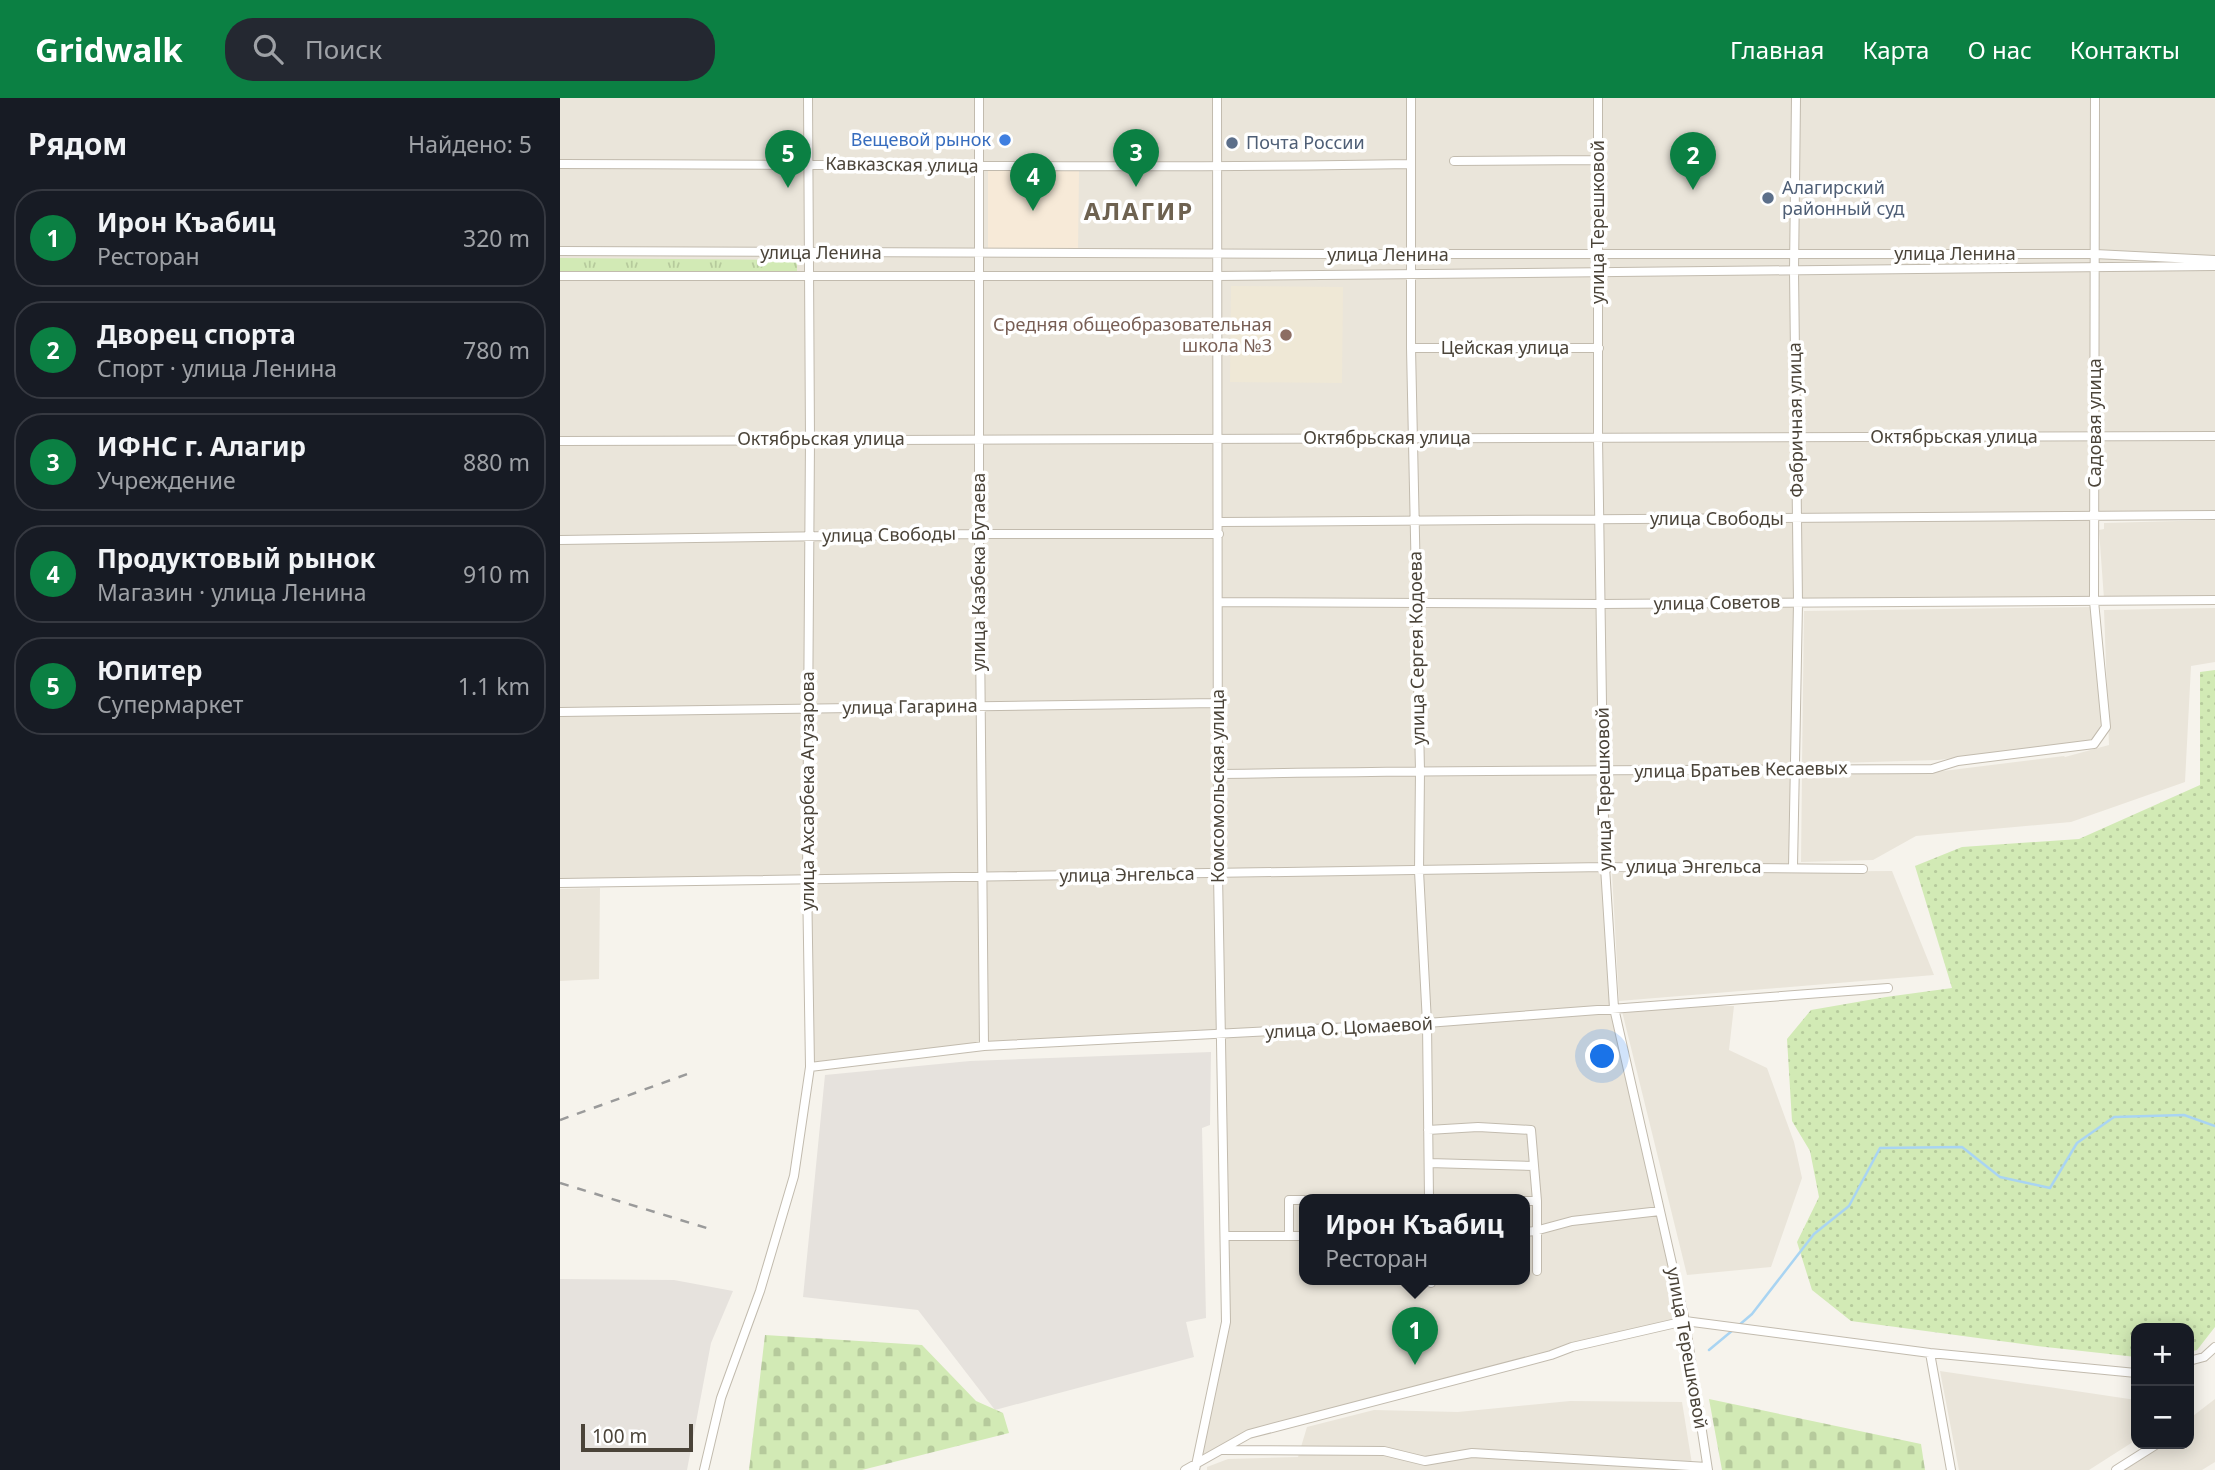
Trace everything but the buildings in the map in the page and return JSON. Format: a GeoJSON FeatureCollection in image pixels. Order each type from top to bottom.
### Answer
{"type":"FeatureCollection","features":[{"type":"Feature","properties":{"kind":"street","name":"улица Ахсарбека Агузарова"},"geometry":{"type":"LineString","coordinates":[[704,1470],[721,1398],[760,1291],[794,1176],[810,1066],[807,879],[810,536],[808,98]]}},
{"type":"Feature","properties":{"kind":"street","name":"улица Казбека Бутаева"},"geometry":{"type":"LineString","coordinates":[[979,98],[979,534],[984,1046]]}},
{"type":"Feature","properties":{"kind":"street","name":"Комсомольская улица"},"geometry":{"type":"LineString","coordinates":[[1195,1467],[1226,1322],[1218,774],[1217,98]]}},
{"type":"Feature","properties":{"kind":"street","name":"улица Сергея Кодоева"},"geometry":{"type":"LineString","coordinates":[[1411,98],[1411,348],[1420,771],[1419,871],[1427,1023],[1429,1194]]}},
{"type":"Feature","properties":{"kind":"street","name":"улица Терешковой"},"geometry":{"type":"LineString","coordinates":[[1598,98],[1600,604],[1605,867],[1614,1008],[1685,1321],[1707,1469]]}},
{"type":"Feature","properties":{"kind":"street","name":"Фабричная улица"},"geometry":{"type":"LineString","coordinates":[[1793,867],[1798,603],[1794,271],[1796,98]]}},
{"type":"Feature","properties":{"kind":"street","name":"Садовая улица"},"geometry":{"type":"LineString","coordinates":[[2094,744],[2106,727],[2094,601],[2095,98]]}},
{"type":"Feature","properties":{"kind":"street"},"geometry":{"type":"LineString","coordinates":[[1454,161],[1598,160]]}},
{"type":"Feature","properties":{"kind":"street","name":"Кавказская улица"},"geometry":{"type":"LineString","coordinates":[[560,164],[980,167],[1411,164]]}},
{"type":"Feature","properties":{"kind":"street","name":"улица Ленина"},"geometry":{"type":"LineString","coordinates":[[560,251],[1217,256],[2095,254],[2215,260]]}},
{"type":"Feature","properties":{"kind":"street","name":"улица Ленина"},"geometry":{"type":"LineString","coordinates":[[560,276],[1217,276],[2215,266]]}},
{"type":"Feature","properties":{"kind":"street","name":"Цейская улица"},"geometry":{"type":"LineString","coordinates":[[1411,348],[1599,348]]}},
{"type":"Feature","properties":{"kind":"street","name":"Октябрьская улица"},"geometry":{"type":"LineString","coordinates":[[560,440],[2215,436]]}},
{"type":"Feature","properties":{"kind":"street","name":"улица Свободы"},"geometry":{"type":"LineString","coordinates":[[1219,522],[2215,515]]}},
{"type":"Feature","properties":{"kind":"street","name":"улица Свободы"},"geometry":{"type":"LineString","coordinates":[[560,540],[979,534],[1219,534]]}},
{"type":"Feature","properties":{"kind":"street","name":"улица Советов"},"geometry":{"type":"LineString","coordinates":[[1219,602],[1600,604],[2215,600]]}},
{"type":"Feature","properties":{"kind":"street","name":"улица Гагарина"},"geometry":{"type":"LineString","coordinates":[[560,712],[1218,703]]}},
{"type":"Feature","properties":{"kind":"street","name":"улица Братьев Кесаевых"},"geometry":{"type":"LineString","coordinates":[[1218,774],[1932,769],[1958,761],[2094,744]]}},
{"type":"Feature","properties":{"kind":"street","name":"улица Энгельса"},"geometry":{"type":"LineString","coordinates":[[560,883],[1605,867],[1863,869]]}},
{"type":"Feature","properties":{"kind":"street","name":"улица О. Цомаевой"},"geometry":{"type":"LineString","coordinates":[[810,1066],[984,1046],[1427,1023],[1888,988]]}},
{"type":"Feature","properties":{"kind":"street"},"geometry":{"type":"LineString","coordinates":[[1428,1130],[1478,1127],[1531,1130],[1537,1271]]}},
{"type":"Feature","properties":{"kind":"street"},"geometry":{"type":"LineString","coordinates":[[1429,1163],[1534,1166]]}},
{"type":"Feature","properties":{"kind":"street"},"geometry":{"type":"LineString","coordinates":[[1289,1236],[1289,1200],[1299,1200]]}},
{"type":"Feature","properties":{"kind":"street"},"geometry":{"type":"LineString","coordinates":[[1530,1201],[1536,1200]]}},
{"type":"Feature","properties":{"kind":"street"},"geometry":{"type":"LineString","coordinates":[[1530,1232],[1572,1221],[1660,1211]]}},
{"type":"Feature","properties":{"kind":"street"},"geometry":{"type":"LineString","coordinates":[[1226,1236],[1299,1236]]}},
{"type":"Feature","properties":{"kind":"street"},"geometry":{"type":"LineString","coordinates":[[1185,1470],[1195,1467],[1249,1434],[1572,1347],[1685,1321],[1930,1353],[2131,1373]]}},
{"type":"Feature","properties":{"kind":"street"},"geometry":{"type":"LineString","coordinates":[[2194,1360],[2204,1357],[2215,1347]]}},
{"type":"Feature","properties":{"kind":"street"},"geometry":{"type":"LineString","coordinates":[[1930,1353],[1951,1470]]}},
{"type":"Feature","properties":{"kind":"street"},"geometry":{"type":"LineString","coordinates":[[2116,1470],[2149,1449]]}},
{"type":"Feature","properties":{"kind":"street"},"geometry":{"type":"LineString","coordinates":[[1220,1450],[1384,1451],[1425,1461],[1472,1453],[1707,1469]]}},
{"type":"Feature","properties":{"kind":"shaded area"},"geometry":{"type":"Polygon","coordinates":[[[560,98],[2215,98],[2215,515],[2095,515],[2094,601],[1798,603],[1793,867],[1605,867],[1614,1008],[1685,1321],[1249,1434],[1195,1463],[1226,1322],[1220,1035],[984,1046],[810,1067],[807,880],[560,883],[560,98]]]}},
{"type":"Feature","properties":{"kind":"shaded area"},"geometry":{"type":"Polygon","coordinates":[[[988,171],[1079,171],[1078,251],[988,251],[988,171]]]}},
{"type":"Feature","properties":{"kind":"shaded area","name":"Средняя общеобразовательная школа №3"},"geometry":{"type":"Polygon","coordinates":[[[1231,286],[1343,287],[1342,383],[1230,382],[1231,286]]]}},
{"type":"Feature","properties":{"kind":"shaded area"},"geometry":{"type":"Polygon","coordinates":[[[2215,520],[2215,599],[2104,599],[2099,530],[2104,529],[2104,523],[2215,520]]]}},
{"type":"Feature","properties":{"kind":"shaded area"},"geometry":{"type":"Polygon","coordinates":[[[2094,607],[2102,726],[2093,741],[1938,760],[1802,764],[1804,611],[2094,607]]]}},
{"type":"Feature","properties":{"kind":"shaded area"},"geometry":{"type":"Polygon","coordinates":[[[2215,608],[2215,662],[2191,666],[2185,782],[2071,822],[1916,836],[1873,860],[1801,862],[1802,773],[1919,774],[2065,757],[2109,745],[2104,610],[2215,608]]]}},
{"type":"Feature","properties":{"kind":"shaded area"},"geometry":{"type":"Polygon","coordinates":[[[1892,871],[1934,975],[1619,1001],[1612,873],[1892,871]]]}},
{"type":"Feature","properties":{"kind":"shaded area"},"geometry":{"type":"Polygon","coordinates":[[[600,888],[599,979],[560,981],[560,889],[600,888]]]}},
{"type":"Feature","properties":{"kind":"shaded area"},"geometry":{"type":"Polygon","coordinates":[[[1734,1006],[1729,1050],[1767,1068],[1794,1142],[1802,1178],[1771,1267],[1687,1275],[1621,1007],[1734,1006]]]}},
{"type":"Feature","properties":{"kind":"shaded area"},"geometry":{"type":"Polygon","coordinates":[[[1211,1052],[1210,1125],[1202,1128],[1206,1318],[1186,1322],[1194,1357],[995,1410],[918,1310],[803,1297],[825,1075],[970,1061],[1211,1052]]]}},
{"type":"Feature","properties":{"kind":"shaded area"},"geometry":{"type":"Polygon","coordinates":[[[560,1279],[674,1280],[733,1291],[711,1343],[687,1470],[560,1470],[560,1279]]]}},
{"type":"Feature","properties":{"kind":"shaded area"},"geometry":{"type":"Polygon","coordinates":[[[1940,1371],[2131,1399],[2131,1443],[2089,1470],[1959,1470],[1940,1371]]]}},
{"type":"Feature","properties":{"kind":"shaded area"},"geometry":{"type":"Polygon","coordinates":[[[2215,1399],[2215,1462],[2202,1470],[2122,1470],[2149,1449],[2194,1449],[2194,1415],[2215,1399]]]}},
{"type":"Feature","properties":{"kind":"shaded area"},"geometry":{"type":"Polygon","coordinates":[[[1570,1401],[1682,1402],[1693,1470],[1207,1470],[1207,1467],[1228,1459],[1298,1457],[1307,1427],[1374,1410],[1458,1412],[1570,1401]]]}},
{"type":"Feature","properties":{"kind":"green space"},"geometry":{"type":"Polygon","coordinates":[[[560,258],[797,260],[797,273],[560,271],[560,258]]]}},
{"type":"Feature","properties":{"kind":"green space"},"geometry":{"type":"Polygon","coordinates":[[[2215,670],[2215,1327],[2194,1351],[2194,1323],[2131,1323],[2131,1356],[1851,1321],[1812,1290],[1797,1242],[1819,1197],[1810,1151],[1792,1121],[1787,1039],[1811,1010],[1952,988],[1915,866],[1962,847],[2079,839],[2200,785],[2200,672],[2215,670]]]}},
{"type":"Feature","properties":{"kind":"green space"},"geometry":{"type":"Polygon","coordinates":[[[765,1335],[922,1345],[976,1401],[1003,1413],[1009,1433],[862,1470],[749,1470],[765,1335]]]}},
{"type":"Feature","properties":{"kind":"green space"},"geometry":{"type":"Polygon","coordinates":[[[1709,1399],[1921,1444],[1925,1470],[1722,1470],[1709,1399]]]}},
{"type":"Feature","properties":{"kind":"waterway"},"geometry":{"type":"LineString","coordinates":[[1738,1326],[1752,1314],[1814,1234],[1849,1206],[1880,1148],[1962,1147],[2000,1177],[2050,1188],[2077,1143],[2114,1117],[2184,1115],[2215,1126]]}},
{"type":"Feature","properties":{"kind":"waterway"},"geometry":{"type":"LineString","coordinates":[[1709,1350],[1733,1330]]}},
{"type":"Feature","properties":{"kind":"railway"},"geometry":{"type":"LineString","coordinates":[[560,1120],[693,1072]]}},
{"type":"Feature","properties":{"kind":"railway"},"geometry":{"type":"LineString","coordinates":[[560,1183],[710,1229]]}},
{"type":"Feature","properties":{"kind":"place","name":"Вещевой рынок"},"geometry":{"type":"Point","coordinates":[1005,140]}},
{"type":"Feature","properties":{"kind":"place","name":"Почта России"},"geometry":{"type":"Point","coordinates":[1232,143]}},
{"type":"Feature","properties":{"kind":"place","name":"ИФНС г. Алагир"},"geometry":{"type":"Point","coordinates":[1136,187]}},
{"type":"Feature","properties":{"kind":"place","name":"Юпитер"},"geometry":{"type":"Point","coordinates":[788,188]}},
{"type":"Feature","properties":{"kind":"place","name":"Дворец спорта"},"geometry":{"type":"Point","coordinates":[1693,190]}},
{"type":"Feature","properties":{"kind":"place","name":"Алагирский районный суд"},"geometry":{"type":"Point","coordinates":[1768,198]}},
{"type":"Feature","properties":{"kind":"place","name":"Продуктовый рынок"},"geometry":{"type":"Point","coordinates":[1033,211]}},
{"type":"Feature","properties":{"kind":"place","name":"Средняя общеобразовательная школа №3"},"geometry":{"type":"Point","coordinates":[1286,335]}},
{"type":"Feature","properties":{"kind":"place","name":"Ирон Къабиц"},"geometry":{"type":"Point","coordinates":[1415,1365]}},
{"type":"Feature","properties":{"kind":"district","name":"АЛАГИР"},"geometry":{"type":"Point","coordinates":[1139,212]}}]}
